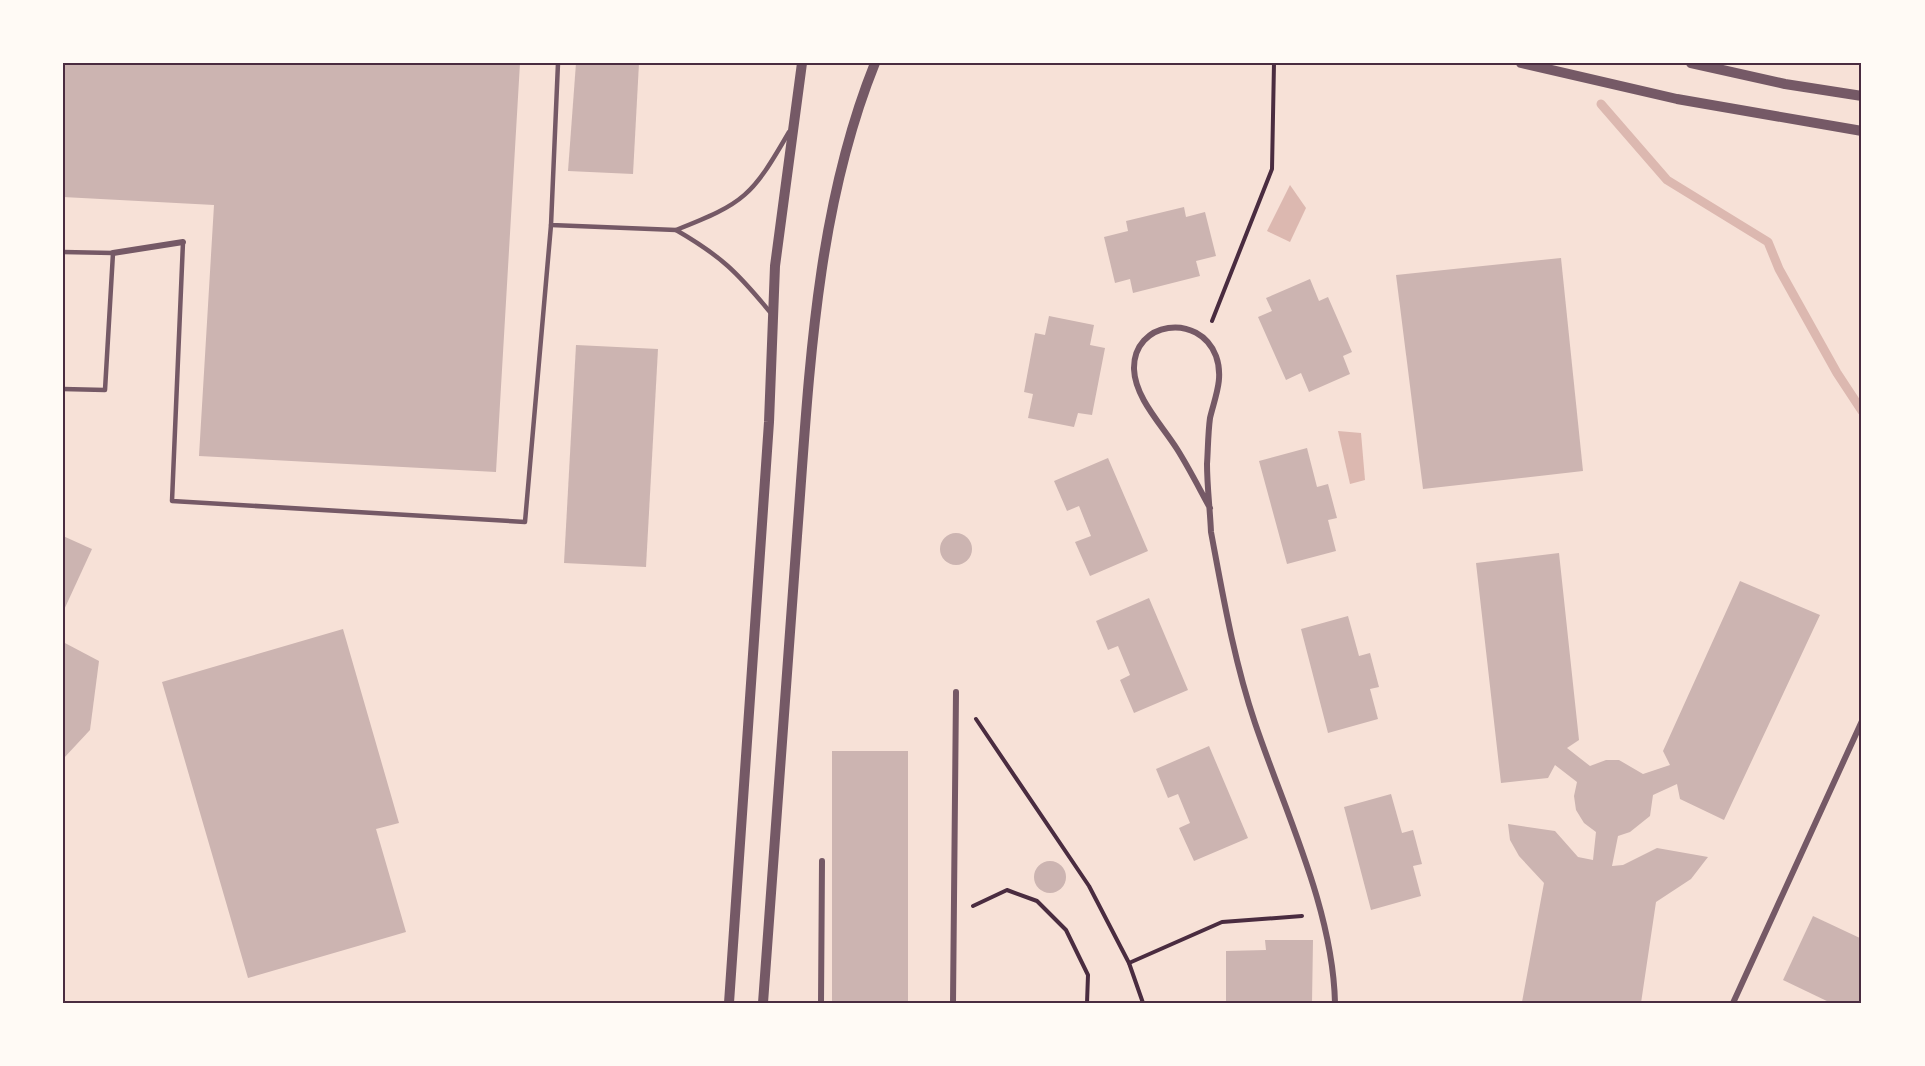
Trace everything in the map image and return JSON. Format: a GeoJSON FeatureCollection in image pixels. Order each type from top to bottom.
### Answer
{"type":"FeatureCollection","features":[{"type":"Feature","properties":{"kind":"street"},"geometry":{"type":"LineString","coordinates":[[729,1003],[769,422],[775,266],[802,63]]}},
{"type":"Feature","properties":{"kind":"street"},"geometry":{"type":"LineString","coordinates":[[763,1003],[807,400],[819,294],[834,201],[847,143],[875,63]]}},
{"type":"Feature","properties":{"kind":"street"},"geometry":{"type":"LineString","coordinates":[[1521,63],[1677,99],[1862,131]]}},
{"type":"Feature","properties":{"kind":"street"},"geometry":{"type":"LineString","coordinates":[[1691,63],[1785,84],[1862,96]]}},
{"type":"Feature","properties":{"kind":"street"},"geometry":{"type":"LineString","coordinates":[[112,253],[183,242]]}},
{"type":"Feature","properties":{"kind":"street"},"geometry":{"type":"LineString","coordinates":[[1210,508],[1140,391],[1134,368],[1140,345],[1157,331],[1174,326],[1191,329],[1205,338],[1216,356],[1220,380],[1210,420],[1207,465],[1217,566],[1240,674],[1321,915],[1333,964],[1335,1003]]}},
{"type":"Feature","properties":{"kind":"street"},"geometry":{"type":"LineString","coordinates":[[953,1003],[956,692]]}},
{"type":"Feature","properties":{"kind":"street"},"geometry":{"type":"LineString","coordinates":[[1732,1003],[1862,721]]}},
{"type":"Feature","properties":{"kind":"street"},"geometry":{"type":"LineString","coordinates":[[821,1003],[822,861]]}},
{"type":"Feature","properties":{"kind":"lane"},"geometry":{"type":"LineString","coordinates":[[183,242],[172,501],[525,522],[551,225],[558,63]]}},
{"type":"Feature","properties":{"kind":"lane"},"geometry":{"type":"LineString","coordinates":[[551,225],[676,230],[719,213],[744,198],[763,178],[794,124]]}},
{"type":"Feature","properties":{"kind":"lane"},"geometry":{"type":"LineString","coordinates":[[676,230],[711,250],[737,271],[773,315]]}},
{"type":"Feature","properties":{"kind":"lane"},"geometry":{"type":"LineString","coordinates":[[63,252],[112,253],[105,390],[63,389]]}},
{"type":"Feature","properties":{"kind":"path"},"geometry":{"type":"LineString","coordinates":[[1205,338],[1272,170],[1274,63]]}},
{"type":"Feature","properties":{"kind":"path"},"geometry":{"type":"LineString","coordinates":[[956,692],[1089,886],[1129,963],[1143,1003]]}},
{"type":"Feature","properties":{"kind":"path"},"geometry":{"type":"LineString","coordinates":[[953,915],[1007,890],[1037,901],[1066,930],[1088,975],[1087,1003]]}},
{"type":"Feature","properties":{"kind":"path"},"geometry":{"type":"LineString","coordinates":[[1129,963],[1222,922],[1321,915]]}},
{"type":"Feature","properties":{"kind":"shaded area"},"geometry":{"type":"Polygon","coordinates":[[[1290,185],[1306,208],[1290,242],[1267,231],[1290,185]]]}},
{"type":"Feature","properties":{"kind":"shaded area"},"geometry":{"type":"Polygon","coordinates":[[[1338,431],[1361,433],[1365,480],[1350,484],[1338,431]]]}},
{"type":"Feature","properties":{"kind":"building"},"geometry":{"type":"Polygon","coordinates":[[[63,63],[520,63],[496,472],[199,456],[214,205],[63,197],[63,63]]]}},
{"type":"Feature","properties":{"kind":"building"},"geometry":{"type":"Polygon","coordinates":[[[576,63],[639,63],[633,174],[568,171],[576,63]]]}},
{"type":"Feature","properties":{"kind":"building"},"geometry":{"type":"Polygon","coordinates":[[[1184,207],[1186,217],[1205,212],[1216,256],[1196,261],[1200,276],[1133,293],[1130,279],[1115,283],[1104,237],[1128,231],[1126,221],[1184,207]]]}},
{"type":"Feature","properties":{"kind":"building"},"geometry":{"type":"Polygon","coordinates":[[[1561,258],[1583,471],[1423,489],[1396,275],[1561,258]]]}},
{"type":"Feature","properties":{"kind":"building"},"geometry":{"type":"Polygon","coordinates":[[[1310,279],[1319,301],[1328,297],[1352,352],[1343,356],[1350,374],[1309,392],[1301,373],[1286,380],[1258,317],[1272,311],[1266,298],[1310,279]]]}},
{"type":"Feature","properties":{"kind":"building"},"geometry":{"type":"Polygon","coordinates":[[[1049,316],[1094,325],[1090,345],[1105,348],[1092,415],[1078,413],[1074,427],[1028,418],[1033,394],[1024,392],[1035,333],[1045,335],[1049,316]]]}},
{"type":"Feature","properties":{"kind":"building"},"geometry":{"type":"Polygon","coordinates":[[[576,345],[658,349],[646,567],[564,563],[576,345]]]}},
{"type":"Feature","properties":{"kind":"building"},"geometry":{"type":"Polygon","coordinates":[[[1307,448],[1317,487],[1328,484],[1337,518],[1328,520],[1336,551],[1287,564],[1259,461],[1307,448]]]}},
{"type":"Feature","properties":{"kind":"building"},"geometry":{"type":"Polygon","coordinates":[[[1108,458],[1148,551],[1090,576],[1075,542],[1091,536],[1079,506],[1067,511],[1054,481],[1108,458]]]}},
{"type":"Feature","properties":{"kind":"building"},"geometry":{"type":"Polygon","coordinates":[[[956,533],[967,538],[972,549],[967,560],[956,565],[945,560],[940,549],[945,538],[956,533]]]}},
{"type":"Feature","properties":{"kind":"building"},"geometry":{"type":"Polygon","coordinates":[[[63,536],[92,549],[63,612],[63,536]]]}},
{"type":"Feature","properties":{"kind":"building"},"geometry":{"type":"Polygon","coordinates":[[[1559,553],[1579,740],[1567,748],[1590,766],[1606,760],[1619,760],[1643,774],[1670,765],[1663,751],[1740,581],[1820,615],[1724,820],[1680,799],[1677,784],[1653,795],[1650,816],[1630,832],[1618,836],[1612,866],[1623,865],[1657,848],[1708,857],[1691,879],[1656,902],[1641,1003],[1522,1002],[1544,883],[1519,856],[1510,840],[1508,824],[1555,831],[1578,857],[1593,860],[1596,832],[1584,823],[1576,810],[1574,796],[1577,782],[1555,765],[1548,778],[1501,783],[1476,563],[1559,553]]]}},
{"type":"Feature","properties":{"kind":"building"},"geometry":{"type":"Polygon","coordinates":[[[1149,598],[1188,690],[1134,713],[1120,680],[1130,675],[1118,646],[1108,650],[1096,621],[1149,598]]]}},
{"type":"Feature","properties":{"kind":"building"},"geometry":{"type":"Polygon","coordinates":[[[1348,616],[1359,656],[1370,653],[1379,687],[1370,689],[1378,719],[1328,733],[1301,629],[1348,616]]]}},
{"type":"Feature","properties":{"kind":"building"},"geometry":{"type":"Polygon","coordinates":[[[343,629],[399,823],[376,829],[406,932],[248,978],[162,682],[343,629]]]}},
{"type":"Feature","properties":{"kind":"building"},"geometry":{"type":"Polygon","coordinates":[[[63,642],[99,661],[90,730],[63,759],[63,642]]]}},
{"type":"Feature","properties":{"kind":"building"},"geometry":{"type":"Polygon","coordinates":[[[1209,746],[1248,838],[1194,861],[1179,828],[1190,823],[1178,794],[1168,798],[1156,769],[1209,746]]]}},
{"type":"Feature","properties":{"kind":"building"},"geometry":{"type":"Polygon","coordinates":[[[832,751],[908,751],[908,1003],[832,1003],[832,751]]]}},
{"type":"Feature","properties":{"kind":"building"},"geometry":{"type":"Polygon","coordinates":[[[1391,794],[1402,833],[1413,830],[1422,864],[1413,866],[1421,896],[1371,910],[1344,807],[1391,794]]]}},
{"type":"Feature","properties":{"kind":"building"},"geometry":{"type":"Polygon","coordinates":[[[1050,861],[1061,866],[1066,877],[1061,888],[1050,893],[1039,888],[1034,877],[1039,866],[1050,861]]]}},
{"type":"Feature","properties":{"kind":"building"},"geometry":{"type":"Polygon","coordinates":[[[1813,916],[1862,939],[1862,1003],[1831,1003],[1783,980],[1813,916]]]}},
{"type":"Feature","properties":{"kind":"building"},"geometry":{"type":"Polygon","coordinates":[[[1265,940],[1313,940],[1312,1003],[1226,1003],[1226,951],[1266,950],[1265,940]]]}},
{"type":"Feature","properties":{"kind":"waterway"},"geometry":{"type":"LineString","coordinates":[[1601,104],[1667,180],[1768,242],[1779,269],[1837,373],[1862,411]]}}]}
